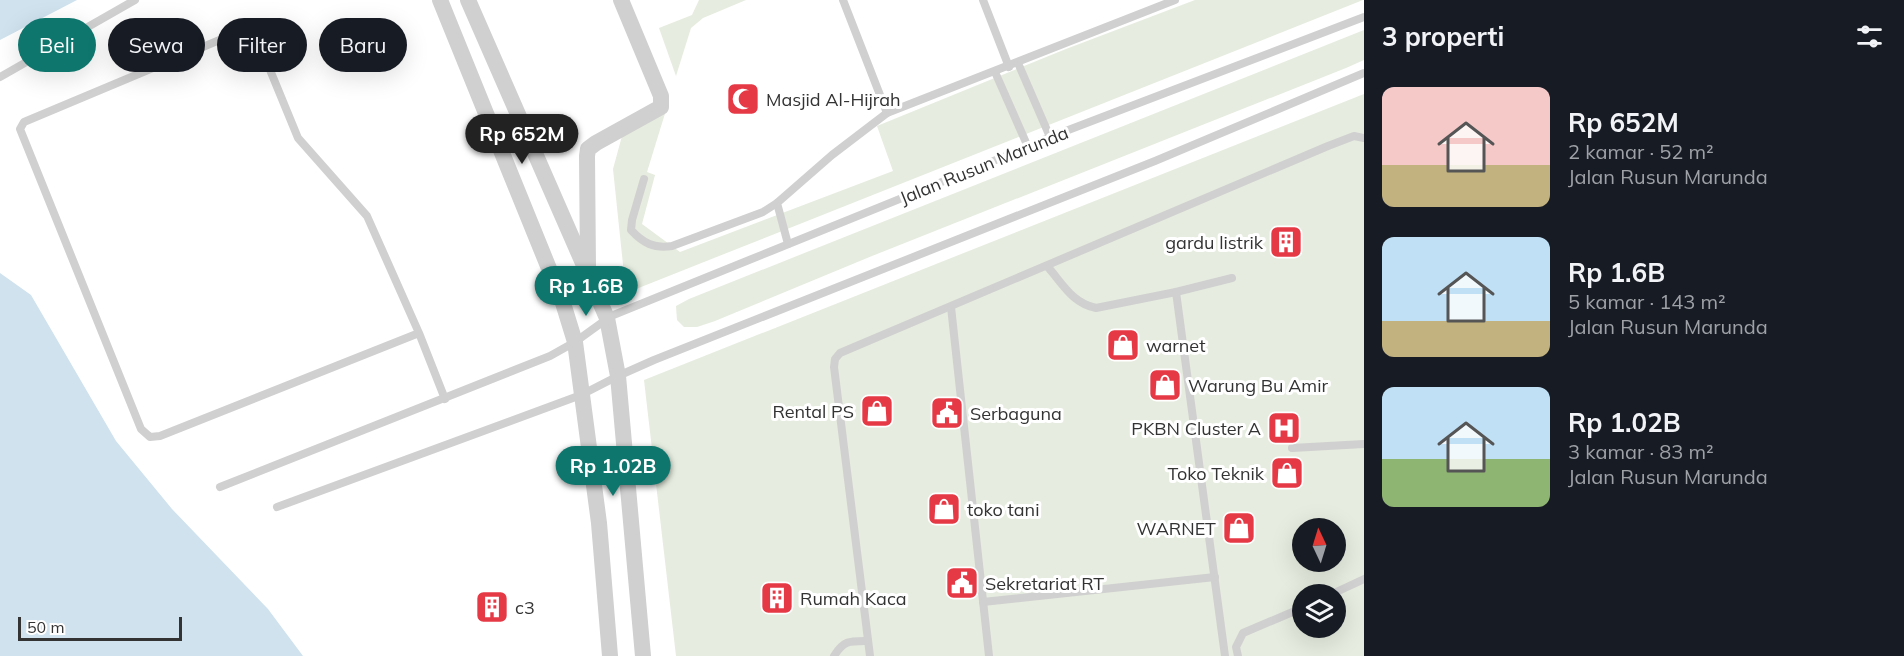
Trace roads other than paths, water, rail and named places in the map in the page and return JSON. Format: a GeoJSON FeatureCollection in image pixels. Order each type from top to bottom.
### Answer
{"type":"FeatureCollection","features":[{"type":"Feature","properties":{"kind":"street"},"geometry":{"type":"LineString","coordinates":[[440,0],[563,303],[575,342],[599,524],[610,656]]}},
{"type":"Feature","properties":{"kind":"street"},"geometry":{"type":"LineString","coordinates":[[468,0],[607,318],[618,376],[644,656]]}},
{"type":"Feature","properties":{"kind":"street"},"geometry":{"type":"LineString","coordinates":[[588,274],[588,149],[661,107],[662,104],[661,96],[621,0]]}},
{"type":"Feature","properties":{"kind":"lane"},"geometry":{"type":"LineString","coordinates":[[0,77],[135,0]]}},
{"type":"Feature","properties":{"kind":"lane"},"geometry":{"type":"LineString","coordinates":[[843,0],[887,113]]}},
{"type":"Feature","properties":{"kind":"lane"},"geometry":{"type":"LineString","coordinates":[[983,0],[1009,66]]}},
{"type":"Feature","properties":{"kind":"lane"},"geometry":{"type":"LineString","coordinates":[[644,179],[631,230],[649,245],[660,248],[672,246],[763,212],[887,113],[1175,0]]}},
{"type":"Feature","properties":{"kind":"lane","name":"Jalan Rusun Marunda"},"geometry":{"type":"LineString","coordinates":[[220,487],[550,356],[575,342],[607,318],[1050,137],[1364,17]]}},
{"type":"Feature","properties":{"kind":"lane"},"geometry":{"type":"LineString","coordinates":[[419,333],[160,436],[150,437],[141,429],[20,129],[21,125],[241,32],[250,32],[255,36],[261,48],[298,138],[367,216],[419,333],[445,399]]}},
{"type":"Feature","properties":{"kind":"lane"},"geometry":{"type":"LineString","coordinates":[[1018,63],[1050,137]]}},
{"type":"Feature","properties":{"kind":"lane"},"geometry":{"type":"LineString","coordinates":[[995,72],[1028,147]]}},
{"type":"Feature","properties":{"kind":"lane"},"geometry":{"type":"LineString","coordinates":[[277,507],[581,395],[618,376],[1155,161],[1364,73]]}},
{"type":"Feature","properties":{"kind":"lane"},"geometry":{"type":"LineString","coordinates":[[870,656],[834,367],[835,359],[840,353],[1354,136],[1364,138]]}},
{"type":"Feature","properties":{"kind":"lane"},"geometry":{"type":"LineString","coordinates":[[777,203],[788,244]]}},
{"type":"Feature","properties":{"kind":"lane"},"geometry":{"type":"LineString","coordinates":[[1047,266],[1077,301],[1085,306],[1096,308],[1232,278]]}},
{"type":"Feature","properties":{"kind":"lane"},"geometry":{"type":"LineString","coordinates":[[1176,292],[1225,656]]}},
{"type":"Feature","properties":{"kind":"lane"},"geometry":{"type":"LineString","coordinates":[[951,307],[989,656]]}},
{"type":"Feature","properties":{"kind":"lane"},"geometry":{"type":"LineString","coordinates":[[1292,448],[1364,444]]}},
{"type":"Feature","properties":{"kind":"lane"},"geometry":{"type":"LineString","coordinates":[[983,602],[1215,577]]}},
{"type":"Feature","properties":{"kind":"lane"},"geometry":{"type":"LineString","coordinates":[[1346,587],[1364,579]]}},
{"type":"Feature","properties":{"kind":"lane"},"geometry":{"type":"LineString","coordinates":[[1238,656],[1236,646],[1243,633],[1292,612]]}},
{"type":"Feature","properties":{"kind":"lane"},"geometry":{"type":"LineString","coordinates":[[834,656],[842,644],[851,641],[868,641]]}},
{"type":"Feature","properties":{"kind":"water"},"geometry":{"type":"Polygon","coordinates":[[[0,0],[77,0],[42,18],[18,18],[18,31],[0,40],[0,0]]]}},
{"type":"Feature","properties":{"kind":"water"},"geometry":{"type":"Polygon","coordinates":[[[0,273],[31,295],[116,441],[172,509],[268,609],[303,656],[0,656],[0,273]]]}},
{"type":"Feature","properties":{"kind":"place","name":"Masjid Al-Hijrah"},"geometry":{"type":"Point","coordinates":[743,99]}},
{"type":"Feature","properties":{"kind":"place","name":"gardu listrik"},"geometry":{"type":"Point","coordinates":[1286,242]}},
{"type":"Feature","properties":{"kind":"place","name":"warnet"},"geometry":{"type":"Point","coordinates":[1123,345]}},
{"type":"Feature","properties":{"kind":"place","name":"Warung Bu Amir"},"geometry":{"type":"Point","coordinates":[1165,385]}},
{"type":"Feature","properties":{"kind":"place","name":"Rental PS"},"geometry":{"type":"Point","coordinates":[877,411]}},
{"type":"Feature","properties":{"kind":"place","name":"Serbaguna"},"geometry":{"type":"Point","coordinates":[947,413]}},
{"type":"Feature","properties":{"kind":"place","name":"PKBN Cluster A"},"geometry":{"type":"Point","coordinates":[1284,428]}},
{"type":"Feature","properties":{"kind":"place","name":"Toko Teknik"},"geometry":{"type":"Point","coordinates":[1287,473]}},
{"type":"Feature","properties":{"kind":"place","name":"toko tani"},"geometry":{"type":"Point","coordinates":[944,509]}},
{"type":"Feature","properties":{"kind":"place","name":"WARNET"},"geometry":{"type":"Point","coordinates":[1239,528]}},
{"type":"Feature","properties":{"kind":"place","name":"Sekretariat RT"},"geometry":{"type":"Point","coordinates":[962,583]}},
{"type":"Feature","properties":{"kind":"place","name":"Rumah Kaca"},"geometry":{"type":"Point","coordinates":[777,598]}},
{"type":"Feature","properties":{"kind":"place","name":"c3"},"geometry":{"type":"Point","coordinates":[492,607]}}]}
